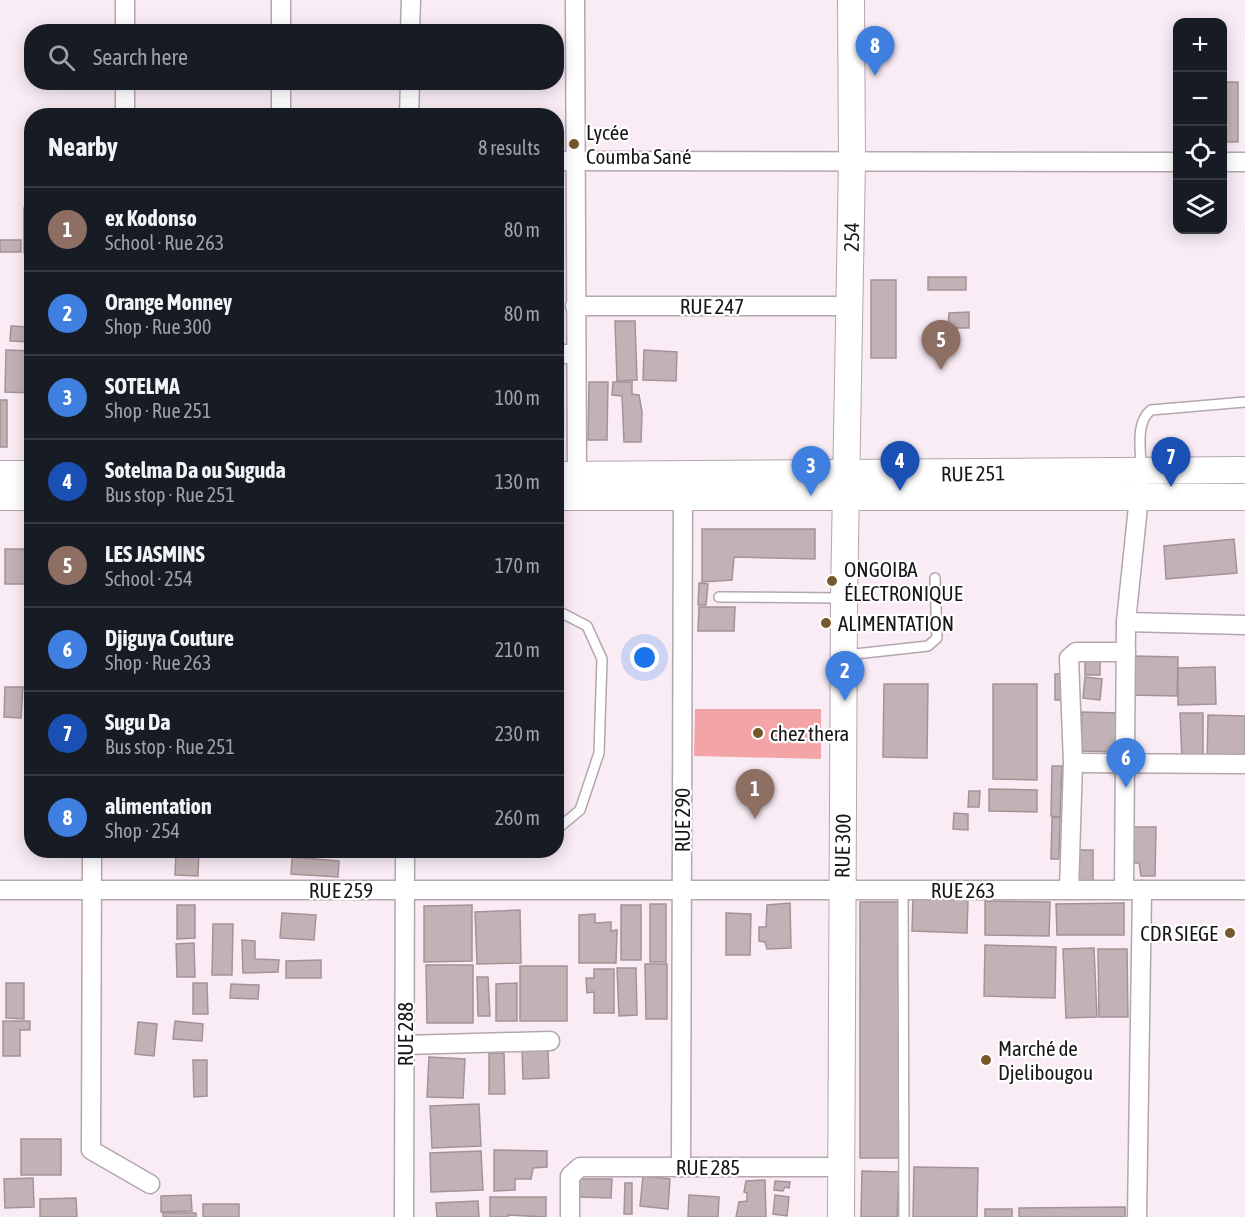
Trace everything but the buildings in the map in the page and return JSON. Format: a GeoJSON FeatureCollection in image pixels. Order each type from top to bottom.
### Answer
{"type":"FeatureCollection","features":[{"type":"Feature","properties":{"kind":"main road","name":"254"},"geometry":{"type":"LineString","coordinates":[[845,485],[852,162],[851,0]]}},
{"type":"Feature","properties":{"kind":"main road","name":"RUE 251"},"geometry":{"type":"LineString","coordinates":[[1140,484],[1245,470]]}},
{"type":"Feature","properties":{"kind":"main road"},"geometry":{"type":"LineString","coordinates":[[0,474],[24,474]]}},
{"type":"Feature","properties":{"kind":"main road","name":"RUE 251"},"geometry":{"type":"LineString","coordinates":[[567,486],[1140,484],[1245,497]]}},
{"type":"Feature","properties":{"kind":"main road","name":"RUE 300"},"geometry":{"type":"LineString","coordinates":[[841,1217],[845,485]]}},
{"type":"Feature","properties":{"kind":"main road"},"geometry":{"type":"LineString","coordinates":[[0,497],[24,496]]}},
{"type":"Feature","properties":{"kind":"street"},"geometry":{"type":"LineString","coordinates":[[125,0],[125,24]]}},
{"type":"Feature","properties":{"kind":"street"},"geometry":{"type":"LineString","coordinates":[[281,0],[281,24]]}},
{"type":"Feature","properties":{"kind":"street"},"geometry":{"type":"LineString","coordinates":[[410,24],[411,0]]}},
{"type":"Feature","properties":{"kind":"street"},"geometry":{"type":"LineString","coordinates":[[567,486],[575,354],[566,161],[575,0]]}},
{"type":"Feature","properties":{"kind":"street"},"geometry":{"type":"LineString","coordinates":[[125,90],[125,108]]}},
{"type":"Feature","properties":{"kind":"street"},"geometry":{"type":"LineString","coordinates":[[281,90],[281,108]]}},
{"type":"Feature","properties":{"kind":"street"},"geometry":{"type":"LineString","coordinates":[[409,108],[410,90]]}},
{"type":"Feature","properties":{"kind":"street"},"geometry":{"type":"LineString","coordinates":[[566,161],[1173,162]]}},
{"type":"Feature","properties":{"kind":"street"},"geometry":{"type":"LineString","coordinates":[[1227,162],[1245,162]]}},
{"type":"Feature","properties":{"kind":"street","name":"RUE 247"},"geometry":{"type":"LineString","coordinates":[[574,306],[849,306]]}},
{"type":"Feature","properties":{"kind":"street"},"geometry":{"type":"LineString","coordinates":[[564,354],[575,354]]}},
{"type":"Feature","properties":{"kind":"street"},"geometry":{"type":"LineString","coordinates":[[1137,1217],[1133,890],[1125,763],[1126,622],[1140,484]]}},
{"type":"Feature","properties":{"kind":"street","name":"RUE 290"},"geometry":{"type":"LineString","coordinates":[[681,1167],[683,485]]}},
{"type":"Feature","properties":{"kind":"street"},"geometry":{"type":"LineString","coordinates":[[1126,622],[1245,625]]}},
{"type":"Feature","properties":{"kind":"street"},"geometry":{"type":"LineString","coordinates":[[1070,890],[1073,763],[1069,658],[1076,652],[1126,652]]}},
{"type":"Feature","properties":{"kind":"street"},"geometry":{"type":"LineString","coordinates":[[1073,763],[1245,764]]}},
{"type":"Feature","properties":{"kind":"street"},"geometry":{"type":"LineString","coordinates":[[92,858],[91,1150],[150,1184]]}},
{"type":"Feature","properties":{"kind":"street","name":"RUE 288"},"geometry":{"type":"LineString","coordinates":[[404,1217],[405,858]]}},
{"type":"Feature","properties":{"kind":"street","name":"RUE 259"},"geometry":{"type":"LineString","coordinates":[[0,890],[682,890]]}},
{"type":"Feature","properties":{"kind":"street","name":"RUE 263"},"geometry":{"type":"LineString","coordinates":[[682,890],[1245,890]]}},
{"type":"Feature","properties":{"kind":"street"},"geometry":{"type":"LineString","coordinates":[[405,1045],[550,1041]]}},
{"type":"Feature","properties":{"kind":"street","name":"RUE 285"},"geometry":{"type":"LineString","coordinates":[[570,1217],[570,1176],[576,1168],[841,1167]]}},
{"type":"Feature","properties":{"kind":"lane"},"geometry":{"type":"LineString","coordinates":[[1140,484],[1143,416],[1151,410],[1245,402]]}},
{"type":"Feature","properties":{"kind":"lane"},"geometry":{"type":"LineString","coordinates":[[843,655],[928,646],[937,638],[935,578]]}},
{"type":"Feature","properties":{"kind":"lane"},"geometry":{"type":"LineString","coordinates":[[719,597],[844,598]]}},
{"type":"Feature","properties":{"kind":"lane"},"geometry":{"type":"LineString","coordinates":[[564,614],[587,626],[602,659],[598,753],[580,810],[564,823]]}},
{"type":"Feature","properties":{"kind":"lane"},"geometry":{"type":"LineString","coordinates":[[903,890],[904,1217]]}},
{"type":"Feature","properties":{"kind":"shaded area","name":"chez thera"},"geometry":{"type":"Polygon","coordinates":[[[695,709],[821,709],[821,759],[694,756],[695,709]]]}},
{"type":"Feature","properties":{"kind":"place","name":"alimentation"},"geometry":{"type":"Point","coordinates":[875,76]}},
{"type":"Feature","properties":{"kind":"place","name":"Lycée Coumba Sané"},"geometry":{"type":"Point","coordinates":[574,144]}},
{"type":"Feature","properties":{"kind":"place","name":"LES JASMINS"},"geometry":{"type":"Point","coordinates":[941,370]}},
{"type":"Feature","properties":{"kind":"place","name":"Sugu Da"},"geometry":{"type":"Point","coordinates":[1171,487]}},
{"type":"Feature","properties":{"kind":"place","name":"Sotelma Da ou Suguda"},"geometry":{"type":"Point","coordinates":[900,491]}},
{"type":"Feature","properties":{"kind":"place","name":"SOTELMA"},"geometry":{"type":"Point","coordinates":[811,496]}},
{"type":"Feature","properties":{"kind":"place","name":"ONGOIBA ÉLECTRONIQUE"},"geometry":{"type":"Point","coordinates":[832,581]}},
{"type":"Feature","properties":{"kind":"place","name":"ALIMENTATION"},"geometry":{"type":"Point","coordinates":[826,623]}},
{"type":"Feature","properties":{"kind":"place","name":"Orange Monney"},"geometry":{"type":"Point","coordinates":[845,701]}},
{"type":"Feature","properties":{"kind":"place","name":"chez thera"},"geometry":{"type":"Point","coordinates":[758,733]}},
{"type":"Feature","properties":{"kind":"place","name":"Djiguya Couture"},"geometry":{"type":"Point","coordinates":[1126,788]}},
{"type":"Feature","properties":{"kind":"place","name":"ex Kodonso"},"geometry":{"type":"Point","coordinates":[755,819]}},
{"type":"Feature","properties":{"kind":"place","name":"CDR SIEGE"},"geometry":{"type":"Point","coordinates":[1230,933]}},
{"type":"Feature","properties":{"kind":"place","name":"Marché de Djelibougou"},"geometry":{"type":"Point","coordinates":[986,1060]}}]}
